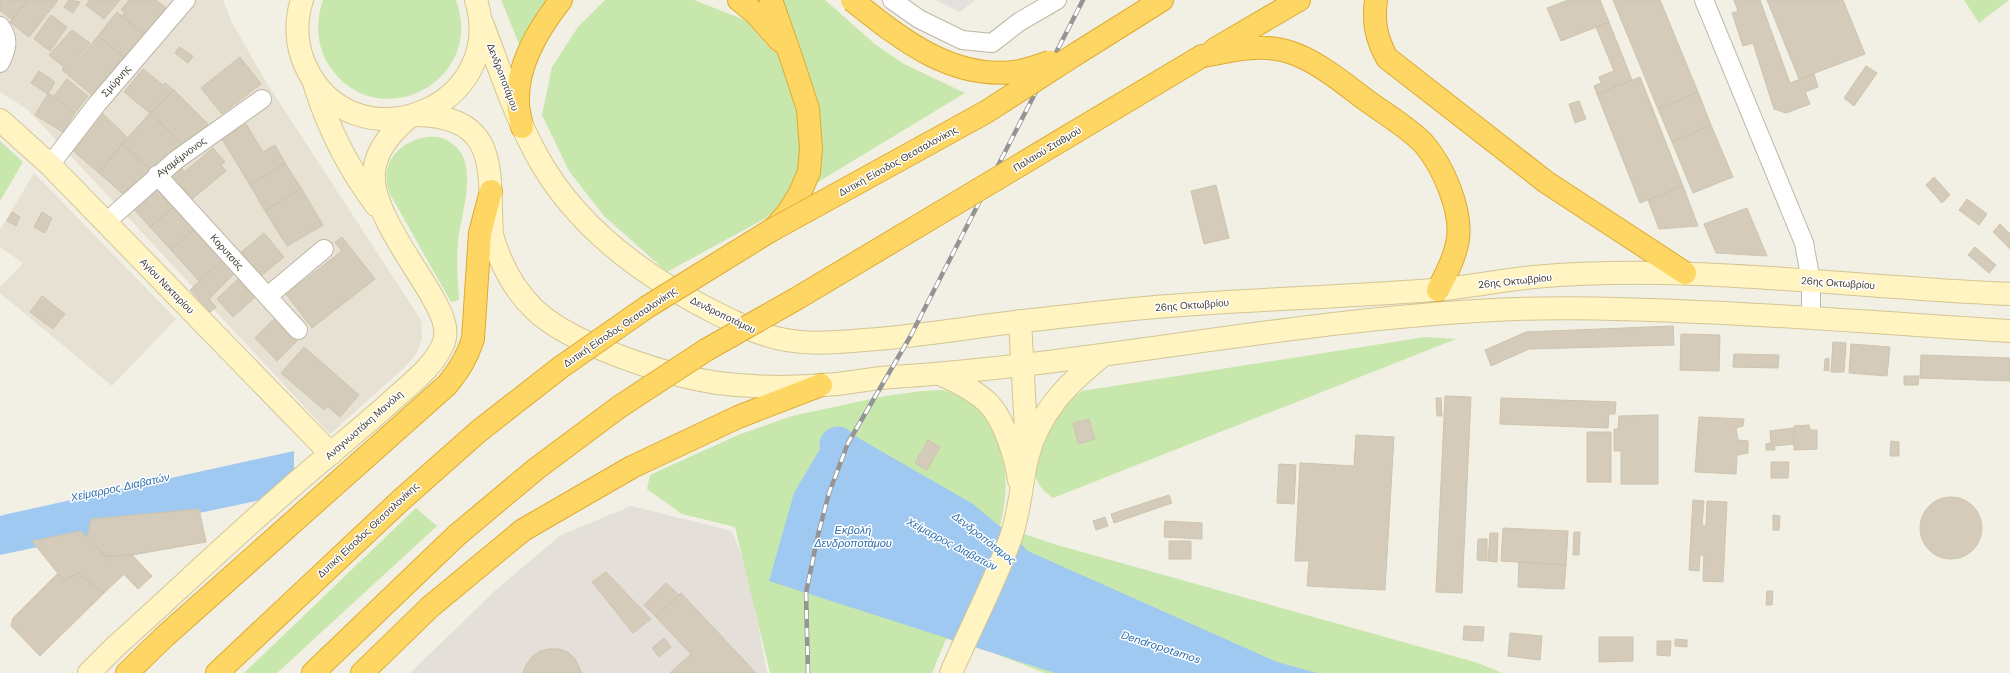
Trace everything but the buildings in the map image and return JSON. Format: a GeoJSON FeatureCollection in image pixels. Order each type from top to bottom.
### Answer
{"type":"FeatureCollection","features":[{"type":"Feature","properties":{"kind":"highway"},"geometry":{"type":"LineString","coordinates":[[522,127],[518,104],[521,74],[535,41],[561,0]]}},
{"type":"Feature","properties":{"kind":"highway"},"geometry":{"type":"LineString","coordinates":[[739,0],[771,29],[792,60]]}},
{"type":"Feature","properties":{"kind":"highway"},"geometry":{"type":"LineString","coordinates":[[770,231],[787,214],[800,193],[809,172],[811,149],[808,109],[771,0]]}},
{"type":"Feature","properties":{"kind":"highway"},"geometry":{"type":"LineString","coordinates":[[852,0],[917,49],[941,61],[970,70],[998,73],[1021,71],[1076,54],[1162,0]]}},
{"type":"Feature","properties":{"kind":"highway","name":"Παλαιού Σταθμού"},"geometry":{"type":"LineString","coordinates":[[313,673],[457,535],[536,469],[620,407],[706,350],[796,299],[1202,56],[1299,0]]}},
{"type":"Feature","properties":{"kind":"highway"},"geometry":{"type":"LineString","coordinates":[[1376,0],[1374,14],[1375,31],[1387,58],[1546,182],[1685,273]]}},
{"type":"Feature","properties":{"kind":"highway"},"geometry":{"type":"LineString","coordinates":[[1202,56],[1244,49],[1267,48],[1286,50],[1309,61],[1345,84],[1424,144],[1443,174],[1453,199],[1457,215],[1458,238],[1454,257],[1438,290]]}},
{"type":"Feature","properties":{"kind":"highway","name":"Δυτική Είσοδος Θεσσαλονίκης"},"geometry":{"type":"LineString","coordinates":[[217,673],[401,500],[479,431],[561,367],[646,307],[770,231],[986,112],[1076,54]]}},
{"type":"Feature","properties":{"kind":"highway"},"geometry":{"type":"LineString","coordinates":[[127,673],[164,637],[447,385],[460,370],[468,356],[473,340],[480,233],[491,191]]}},
{"type":"Feature","properties":{"kind":"highway"},"geometry":{"type":"LineString","coordinates":[[362,673],[430,606],[524,530],[632,466],[738,417],[821,385]]}},
{"type":"Feature","properties":{"kind":"main road","name":"Δενδροποτάμου"},"geometry":{"type":"LineString","coordinates":[[302,0],[297,24],[299,45],[303,59],[313,79],[331,99],[355,113],[382,119],[413,116],[444,101],[465,78],[478,49],[480,34],[478,9]]}},
{"type":"Feature","properties":{"kind":"main road","name":"Δενδροποτάμου"},"geometry":{"type":"LineString","coordinates":[[478,9],[522,127],[537,156],[566,198],[602,238],[623,256],[667,286],[704,307],[763,334],[791,341],[824,343],[910,337],[1020,321]]}},
{"type":"Feature","properties":{"kind":"main road"},"geometry":{"type":"LineString","coordinates":[[313,79],[323,112],[341,151],[363,188],[386,219]]}},
{"type":"Feature","properties":{"kind":"main road"},"geometry":{"type":"LineString","coordinates":[[413,116],[433,116],[460,125],[474,134],[484,148],[488,159],[491,191],[492,235],[504,269],[534,309],[555,325],[585,341],[619,355],[704,380],[725,383],[779,386],[821,385],[886,378],[942,375],[1102,356],[1269,332],[1493,310],[1598,307],[1812,318],[2010,331]]}},
{"type":"Feature","properties":{"kind":"main road","name":"Αναγνωστάκη Μανόλη"},"geometry":{"type":"LineString","coordinates":[[89,673],[242,532],[376,416],[428,368],[438,353],[445,338],[443,321],[436,304],[386,219],[375,189],[373,177],[375,166],[388,139],[413,116]]}},
{"type":"Feature","properties":{"kind":"main road","name":"Αγίου Νεκταρίου"},"geometry":{"type":"LineString","coordinates":[[0,120],[50,165],[331,454]]}},
{"type":"Feature","properties":{"kind":"main road","name":"26ης Οκτωβρίου"},"geometry":{"type":"LineString","coordinates":[[1020,321],[1169,306],[1438,290],[1534,277],[1685,273],[1936,291],[2010,294]]}},
{"type":"Feature","properties":{"kind":"main road"},"geometry":{"type":"LineString","coordinates":[[1020,321],[1027,458]]}},
{"type":"Feature","properties":{"kind":"main road"},"geometry":{"type":"LineString","coordinates":[[951,673],[1009,542],[1016,520],[1027,458],[1042,420],[1052,403],[1079,374],[1102,356]]}},
{"type":"Feature","properties":{"kind":"main road"},"geometry":{"type":"LineString","coordinates":[[942,375],[968,388],[988,403],[1003,427],[1016,461],[1020,497]]}},
{"type":"Feature","properties":{"kind":"street","name":"Σμύρνης"},"geometry":{"type":"LineString","coordinates":[[50,165],[97,104],[186,0]]}},
{"type":"Feature","properties":{"kind":"street"},"geometry":{"type":"LineString","coordinates":[[892,0],[919,19],[962,40],[992,43],[1019,22],[1057,0]]}},
{"type":"Feature","properties":{"kind":"street"},"geometry":{"type":"LineString","coordinates":[[1704,0],[1804,243],[1811,281],[1812,318]]}},
{"type":"Feature","properties":{"kind":"street"},"geometry":{"type":"LineString","coordinates":[[0,26],[7,37],[7,45],[0,63]]}},
{"type":"Feature","properties":{"kind":"street","name":"Αγαμέμνονος"},"geometry":{"type":"LineString","coordinates":[[105,223],[157,175],[194,146],[262,99]]}},
{"type":"Feature","properties":{"kind":"street","name":"Κορυτσάς"},"geometry":{"type":"LineString","coordinates":[[157,175],[298,330]]}},
{"type":"Feature","properties":{"kind":"street"},"geometry":{"type":"LineString","coordinates":[[268,296],[324,249]]}},
{"type":"Feature","properties":{"kind":"shaded area"},"geometry":{"type":"Polygon","coordinates":[[[0,0],[223,0],[232,23],[268,85],[421,320],[422,338],[417,353],[405,367],[330,434],[27,109],[0,92],[0,0]]]}},
{"type":"Feature","properties":{"kind":"shaded area"},"geometry":{"type":"Polygon","coordinates":[[[935,0],[975,0],[960,12],[935,0]]]}},
{"type":"Feature","properties":{"kind":"shaded area"},"geometry":{"type":"Polygon","coordinates":[[[34,173],[176,319],[112,386],[0,293],[0,287],[23,263],[0,247],[0,230],[34,173]]]}},
{"type":"Feature","properties":{"kind":"shaded area"},"geometry":{"type":"Polygon","coordinates":[[[631,506],[732,531],[747,568],[767,673],[410,673],[498,588],[561,535],[631,506]]]}},
{"type":"Feature","properties":{"kind":"green space"},"geometry":{"type":"Polygon","coordinates":[[[323,0],[456,0],[461,30],[455,56],[441,77],[420,91],[396,98],[370,97],[347,85],[327,62],[323,55],[319,39],[318,23],[323,0]]]}},
{"type":"Feature","properties":{"kind":"green space"},"geometry":{"type":"Polygon","coordinates":[[[501,0],[554,0],[522,51],[501,0]]]}},
{"type":"Feature","properties":{"kind":"green space"},"geometry":{"type":"Polygon","coordinates":[[[605,0],[694,0],[745,20],[774,53],[763,1],[761,0],[825,0],[876,45],[904,64],[965,93],[785,202],[764,219],[667,272],[604,216],[569,171],[542,115],[552,67],[578,27],[605,0]]]}},
{"type":"Feature","properties":{"kind":"green space"},"geometry":{"type":"Polygon","coordinates":[[[1964,0],[2009,0],[1979,23],[1964,0]]]}},
{"type":"Feature","properties":{"kind":"green space"},"geometry":{"type":"Polygon","coordinates":[[[426,137],[438,137],[453,144],[462,154],[466,167],[466,198],[457,249],[459,300],[451,302],[390,194],[387,182],[387,171],[397,152],[405,145],[415,140],[426,137]]]}},
{"type":"Feature","properties":{"kind":"green space"},"geometry":{"type":"Polygon","coordinates":[[[0,141],[23,162],[0,201],[0,141]]]}},
{"type":"Feature","properties":{"kind":"green space"},"geometry":{"type":"Polygon","coordinates":[[[1425,337],[1456,339],[1053,498],[1041,488],[1037,481],[1035,474],[1036,460],[1050,426],[1067,404],[1082,391],[1425,337]]]}},
{"type":"Feature","properties":{"kind":"green space"},"geometry":{"type":"Polygon","coordinates":[[[942,390],[964,397],[978,405],[1000,444],[1006,485],[1000,526],[1057,545],[1478,663],[1502,673],[1045,673],[988,651],[946,639],[932,673],[770,673],[735,527],[682,514],[647,489],[650,475],[738,435],[792,416],[885,396],[942,390]]]}},
{"type":"Feature","properties":{"kind":"green space"},"geometry":{"type":"Polygon","coordinates":[[[416,508],[437,526],[277,673],[244,673],[416,508]]]}},
{"type":"Feature","properties":{"kind":"water","name":"Εκβολή Δενδροποτάμου"},"geometry":{"type":"Polygon","coordinates":[[[826,439],[938,511],[1277,662],[1317,673],[1055,673],[769,581],[794,493],[826,439]]]}},
{"type":"Feature","properties":{"kind":"water"},"geometry":{"type":"Polygon","coordinates":[[[294,451],[294,493],[0,555],[0,516],[294,451]]]}},
{"type":"Feature","properties":{"kind":"waterway","name":"Δενδροπόταμος"},"geometry":{"type":"LineString","coordinates":[[838,445],[844,451],[962,519],[1010,559]]}},
{"type":"Feature","properties":{"kind":"railway"},"geometry":{"type":"LineString","coordinates":[[808,673],[806,593],[818,535],[829,493],[848,443],[910,337],[1083,0]]}},
{"type":"Feature","properties":{"kind":"water label","name":"Χείμαρρος Διαβατών"},"geometry":{"type":"Point","coordinates":[120,487]}},
{"type":"Feature","properties":{"kind":"water label","name":"Χείμαρρος Διαβατών"},"geometry":{"type":"Point","coordinates":[952,544]}},
{"type":"Feature","properties":{"kind":"water label","name":"Dendropotamos"},"geometry":{"type":"Point","coordinates":[1161,647]}}]}
